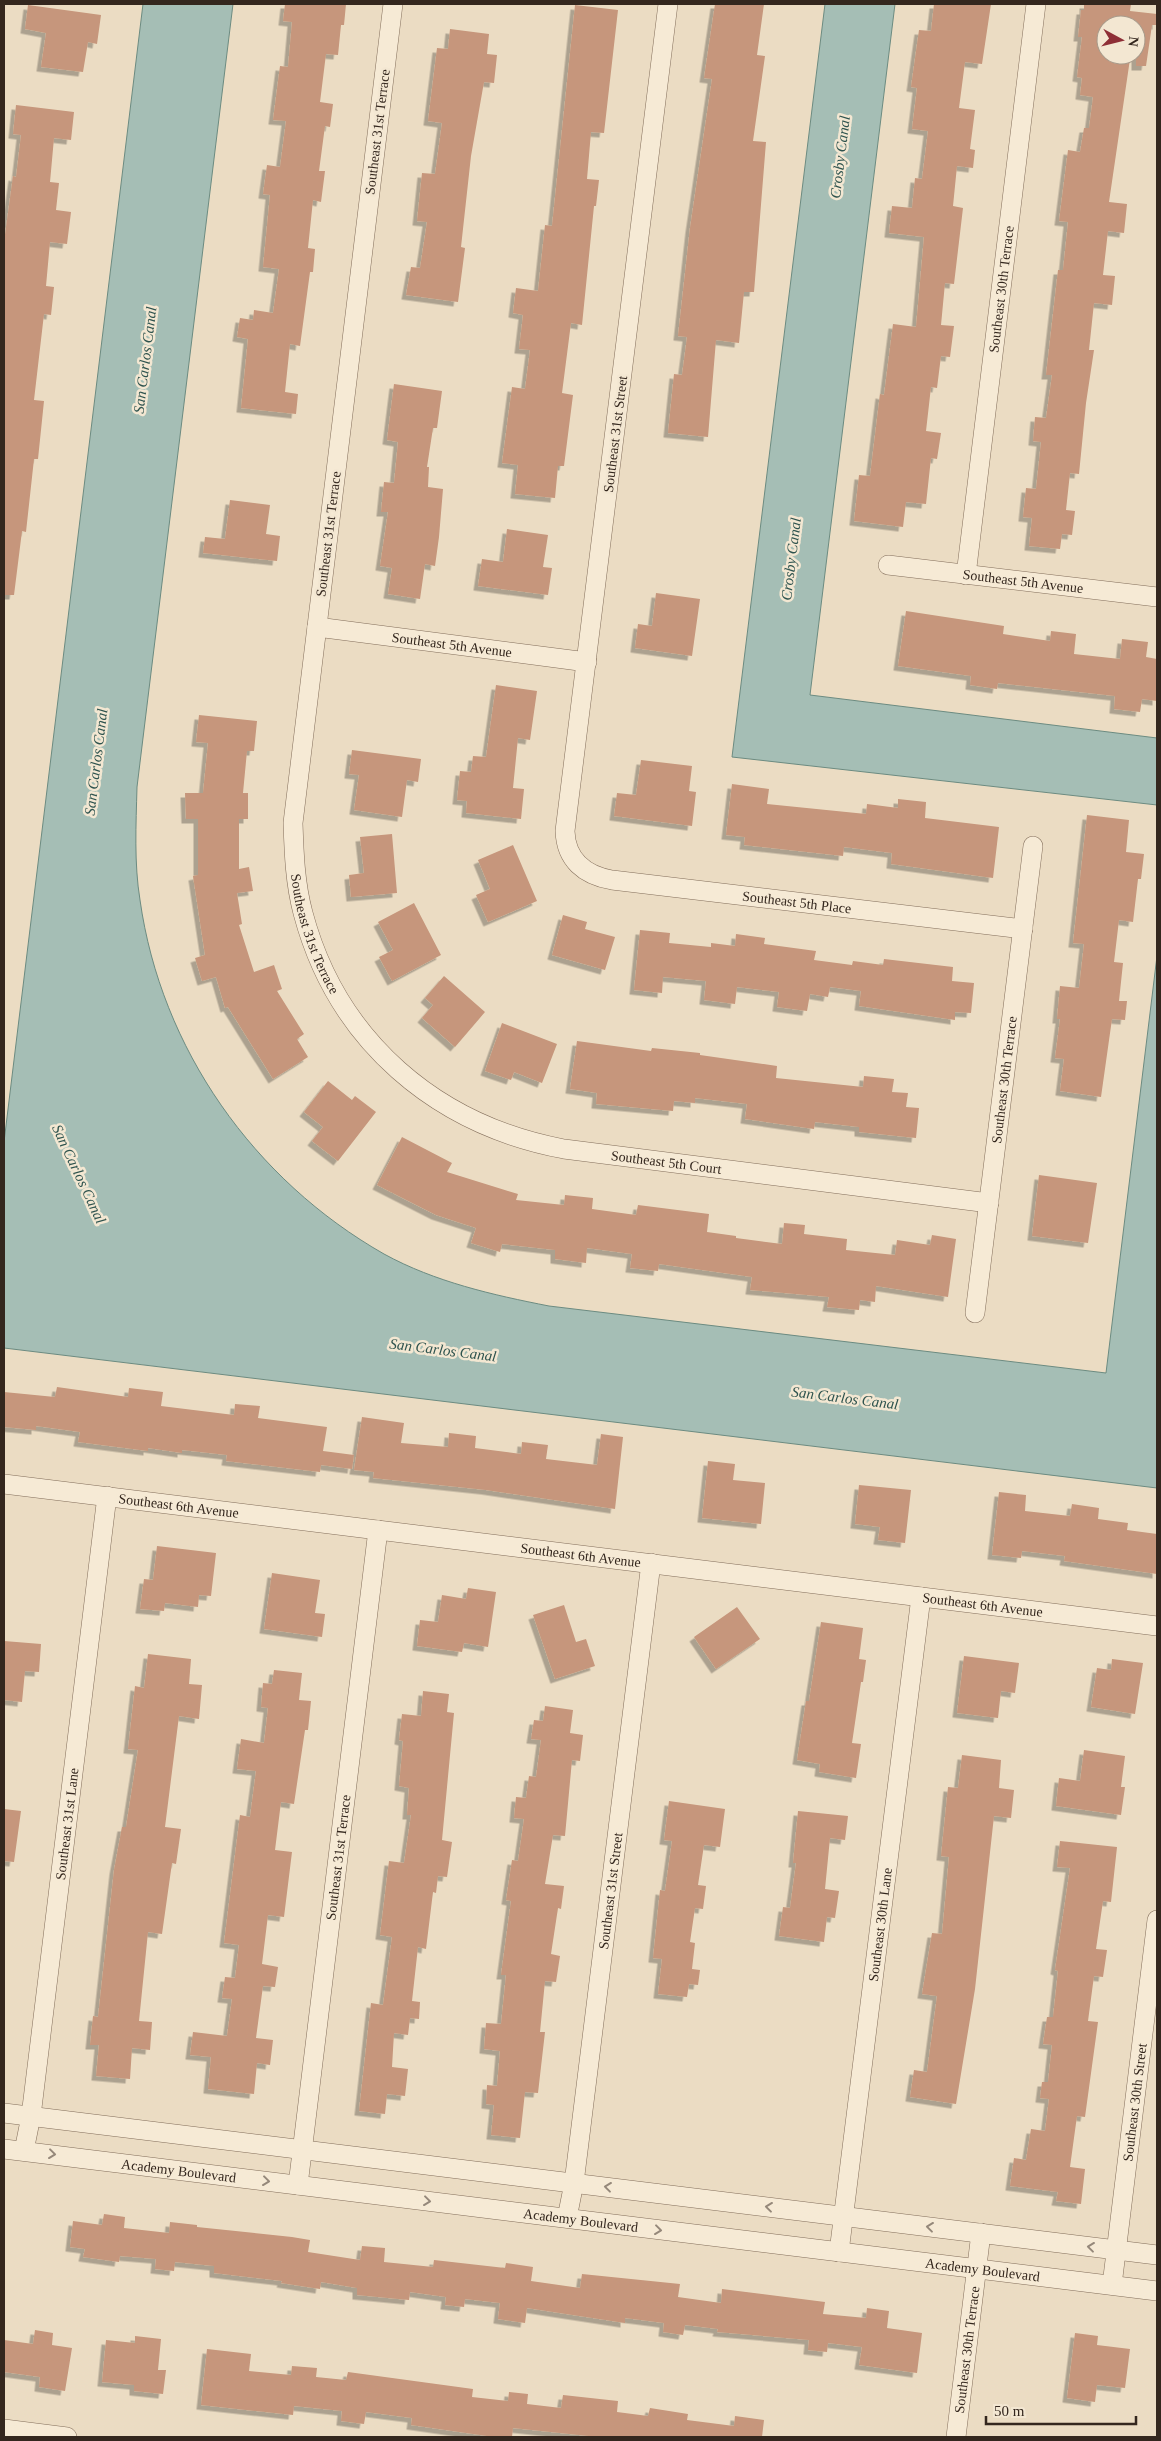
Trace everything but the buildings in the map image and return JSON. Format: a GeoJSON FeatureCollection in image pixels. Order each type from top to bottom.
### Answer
{"type":"FeatureCollection","features":[{"type":"Feature","properties":{"kind":"street","name":"Southeast 31st Terrace"},"geometry":{"type":"LineString","coordinates":[[373,1046],[348,1014],[326,975],[302,912],[295,868],[293,822],[393,4]]}},
{"type":"Feature","properties":{"kind":"street","name":"Southeast 31st Street"},"geometry":{"type":"LineString","coordinates":[[574,862],[567,846],[565,831],[668,4]]}},
{"type":"Feature","properties":{"kind":"street","name":"Southeast 30th Terrace"},"geometry":{"type":"LineString","coordinates":[[966,575],[1036,4]]}},
{"type":"Feature","properties":{"kind":"street","name":"Southeast 5th Avenue"},"geometry":{"type":"LineString","coordinates":[[888,565],[1157,598]]}},
{"type":"Feature","properties":{"kind":"street","name":"Southeast 5th Avenue"},"geometry":{"type":"LineString","coordinates":[[317,627],[587,662]]}},
{"type":"Feature","properties":{"kind":"street","name":"Southeast 30th Terrace"},"geometry":{"type":"LineString","coordinates":[[976,1313],[1034,846]]}},
{"type":"Feature","properties":{"kind":"street","name":"Southeast 5th Place"},"geometry":{"type":"LineString","coordinates":[[574,862],[592,874],[612,880],[1023,929]]}},
{"type":"Feature","properties":{"kind":"street","name":"Southeast 5th Court"},"geometry":{"type":"LineString","coordinates":[[373,1046],[412,1082],[452,1109],[495,1130],[540,1144],[989,1203]]}},
{"type":"Feature","properties":{"kind":"street","name":"Southeast 6th Avenue"},"geometry":{"type":"LineString","coordinates":[[4,1484],[1157,1626]]}},
{"type":"Feature","properties":{"kind":"street","name":"Southeast 31st Lane"},"geometry":{"type":"LineString","coordinates":[[24,2151],[30,2116],[107,1496]]}},
{"type":"Feature","properties":{"kind":"street","name":"Southeast 31st Terrace"},"geometry":{"type":"LineString","coordinates":[[298,2185],[378,1530]]}},
{"type":"Feature","properties":{"kind":"street","name":"Southeast 31st Street"},"geometry":{"type":"LineString","coordinates":[[567,2218],[574,2183],[651,1563]]}},
{"type":"Feature","properties":{"kind":"street","name":"Southeast 30th Lane"},"geometry":{"type":"LineString","coordinates":[[839,2252],[921,1596]]}},
{"type":"Feature","properties":{"kind":"street","name":"Southeast 30th Street"},"geometry":{"type":"LineString","coordinates":[[1112,2286],[1157,1920]]}},
{"type":"Feature","properties":{"kind":"street"},"geometry":{"type":"LineString","coordinates":[[4,2113],[1157,2255]]}},
{"type":"Feature","properties":{"kind":"street","name":"Academy Boulevard"},"geometry":{"type":"LineString","coordinates":[[4,2149],[1157,2291]]}},
{"type":"Feature","properties":{"kind":"street","name":"Southeast 30th Terrace"},"geometry":{"type":"LineString","coordinates":[[956,2437],[981,2233]]}},
{"type":"Feature","properties":{"kind":"street"},"geometry":{"type":"LineString","coordinates":[[4,2430],[67,2437]]}},
{"type":"Feature","properties":{"kind":"water","name":"San Carlos Canal"},"geometry":{"type":"Polygon","coordinates":[[[143,4],[233,4],[137,787],[136,830],[138,886],[151,955],[169,1008],[192,1058],[221,1105],[255,1149],[294,1188],[337,1224],[403,1264],[444,1280],[549,1306],[1106,1373],[1157,956],[1157,1488],[4,1348],[4,1142],[143,4]]]}},
{"type":"Feature","properties":{"kind":"water","name":"Crosby Canal"},"geometry":{"type":"Polygon","coordinates":[[[825,4],[895,4],[810,695],[1157,738],[1157,805],[732,757],[825,4]]]}}]}
